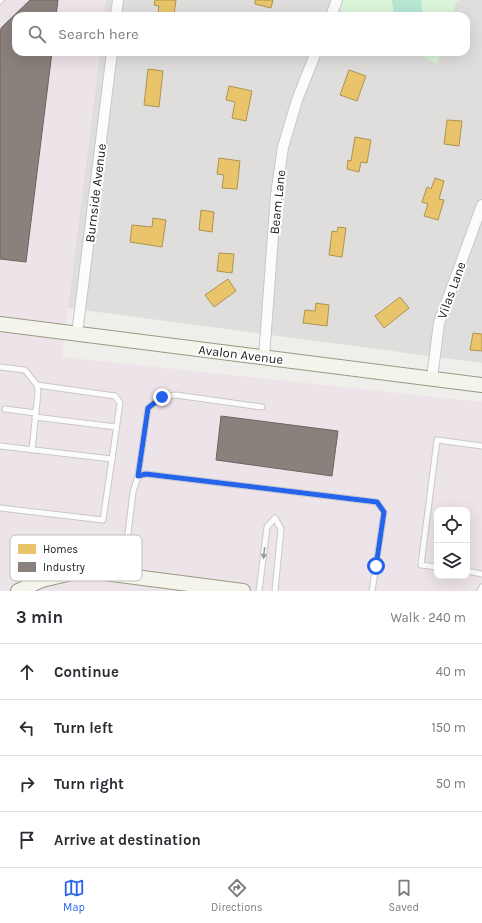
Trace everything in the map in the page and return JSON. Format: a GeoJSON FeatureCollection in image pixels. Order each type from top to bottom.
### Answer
{"type":"FeatureCollection","features":[{"type":"Feature","properties":{"kind":"street"},"geometry":{"type":"LineString","coordinates":[[116,12],[118,0]]}},
{"type":"Feature","properties":{"kind":"street"},"geometry":{"type":"LineString","coordinates":[[332,12],[337,0]]}},
{"type":"Feature","properties":{"kind":"street","name":"Burnside Avenue"},"geometry":{"type":"LineString","coordinates":[[77,334],[112,56]]}},
{"type":"Feature","properties":{"kind":"street","name":"Beam Lane"},"geometry":{"type":"LineString","coordinates":[[264,357],[276,195],[283,147],[296,100],[314,56]]}},
{"type":"Feature","properties":{"kind":"street","name":"Vilas Lane"},"geometry":{"type":"LineString","coordinates":[[432,378],[439,323],[482,205]]}},
{"type":"Feature","properties":{"kind":"street","name":"Avalon Avenue"},"geometry":{"type":"LineString","coordinates":[[0,324],[482,385]]}},
{"type":"Feature","properties":{"kind":"street"},"geometry":{"type":"LineString","coordinates":[[142,578],[243,591]]}},
{"type":"Feature","properties":{"kind":"street"},"geometry":{"type":"LineString","coordinates":[[18,591],[40,581]]}},
{"type":"Feature","properties":{"kind":"lane"},"geometry":{"type":"LineString","coordinates":[[0,367],[25,370],[37,385],[36,415],[32,450]]}},
{"type":"Feature","properties":{"kind":"lane"},"geometry":{"type":"LineString","coordinates":[[0,508],[103,520],[120,403],[115,396],[37,385]]}},
{"type":"Feature","properties":{"kind":"lane"},"geometry":{"type":"LineString","coordinates":[[128,535],[148,408],[162,397],[176,395],[262,407]]}},
{"type":"Feature","properties":{"kind":"lane"},"geometry":{"type":"LineString","coordinates":[[5,409],[116,427]]}},
{"type":"Feature","properties":{"kind":"lane"},"geometry":{"type":"LineString","coordinates":[[434,567],[421,565],[437,440],[482,446]]}},
{"type":"Feature","properties":{"kind":"lane"},"geometry":{"type":"LineString","coordinates":[[0,446],[112,458]]}},
{"type":"Feature","properties":{"kind":"lane"},"geometry":{"type":"LineString","coordinates":[[138,476],[146,474],[377,502],[384,512],[372,591]]}},
{"type":"Feature","properties":{"kind":"lane"},"geometry":{"type":"LineString","coordinates":[[259,591],[267,527],[275,518],[281,529],[275,591]]}},
{"type":"Feature","properties":{"kind":"lane"},"geometry":{"type":"LineString","coordinates":[[470,572],[482,574]]}},
{"type":"Feature","properties":{"kind":"lane"},"geometry":{"type":"LineString","coordinates":[[480,591],[482,587]]}},
{"type":"Feature","properties":{"kind":"shaded area"},"geometry":{"type":"Polygon","coordinates":[[[0,0],[106,0],[104,12],[12,12],[12,56],[100,56],[62,357],[482,402],[482,591],[0,591],[0,0]]]}},
{"type":"Feature","properties":{"kind":"shaded area"},"geometry":{"type":"Polygon","coordinates":[[[106,0],[482,0],[482,363],[68,308],[100,56],[470,56],[470,12],[104,12],[106,0]]]}},
{"type":"Feature","properties":{"kind":"green space"},"geometry":{"type":"Polygon","coordinates":[[[342,0],[460,0],[456,3],[453,12],[344,12],[339,9],[342,0]]]}},
{"type":"Feature","properties":{"kind":"green space"},"geometry":{"type":"Polygon","coordinates":[[[392,0],[421,0],[422,12],[394,12],[392,0]]]}},
{"type":"Feature","properties":{"kind":"green space"},"geometry":{"type":"Polygon","coordinates":[[[422,56],[440,56],[437,64],[422,56]]]}},
{"type":"Feature","properties":{"kind":"building: Homes"},"geometry":{"type":"Polygon","coordinates":[[[155,0],[176,0],[174,12],[158,12],[159,6],[154,5],[155,0]]]}},
{"type":"Feature","properties":{"kind":"building: Homes"},"geometry":{"type":"Polygon","coordinates":[[[255,0],[273,0],[271,8],[255,4],[255,0]]]}},
{"type":"Feature","properties":{"kind":"building: Homes"},"geometry":{"type":"Polygon","coordinates":[[[148,69],[163,71],[159,107],[144,105],[148,69]]]}},
{"type":"Feature","properties":{"kind":"building: Homes"},"geometry":{"type":"Polygon","coordinates":[[[349,70],[366,76],[357,101],[340,95],[349,70]]]}},
{"type":"Feature","properties":{"kind":"building: Homes"},"geometry":{"type":"Polygon","coordinates":[[[229,86],[252,91],[246,121],[232,118],[235,102],[226,100],[229,86]]]}},
{"type":"Feature","properties":{"kind":"building: Homes"},"geometry":{"type":"Polygon","coordinates":[[[447,120],[462,121],[459,146],[444,144],[447,120]]]}},
{"type":"Feature","properties":{"kind":"building: Homes"},"geometry":{"type":"Polygon","coordinates":[[[355,137],[371,140],[367,163],[361,162],[359,172],[347,169],[348,160],[351,161],[355,137]]]}},
{"type":"Feature","properties":{"kind":"building: Homes"},"geometry":{"type":"Polygon","coordinates":[[[219,158],[240,161],[237,189],[222,188],[224,175],[217,174],[219,158]]]}},
{"type":"Feature","properties":{"kind":"building: Homes"},"geometry":{"type":"Polygon","coordinates":[[[435,178],[444,181],[439,199],[444,200],[438,220],[424,216],[428,204],[422,202],[427,187],[431,189],[435,178]]]}},
{"type":"Feature","properties":{"kind":"building: Homes"},"geometry":{"type":"Polygon","coordinates":[[[201,210],[214,212],[212,232],[199,230],[201,210]]]}},
{"type":"Feature","properties":{"kind":"building: Homes"},"geometry":{"type":"Polygon","coordinates":[[[153,218],[166,220],[162,247],[130,242],[132,225],[152,227],[153,218]]]}},
{"type":"Feature","properties":{"kind":"building: Homes"},"geometry":{"type":"Polygon","coordinates":[[[338,227],[346,228],[342,257],[329,255],[332,231],[337,232],[338,227]]]}},
{"type":"Feature","properties":{"kind":"building: Homes"},"geometry":{"type":"Polygon","coordinates":[[[219,253],[234,254],[232,273],[217,271],[219,253]]]}},
{"type":"Feature","properties":{"kind":"building: Homes"},"geometry":{"type":"Polygon","coordinates":[[[228,279],[236,291],[214,307],[205,295],[228,279]]]}},
{"type":"Feature","properties":{"kind":"building: Homes"},"geometry":{"type":"Polygon","coordinates":[[[400,297],[409,308],[384,328],[375,316],[400,297]]]}},
{"type":"Feature","properties":{"kind":"building: Homes"},"geometry":{"type":"Polygon","coordinates":[[[316,303],[329,305],[327,326],[303,323],[305,310],[315,311],[316,303]]]}},
{"type":"Feature","properties":{"kind":"building: Homes"},"geometry":{"type":"Polygon","coordinates":[[[473,333],[482,334],[482,351],[470,350],[473,333]]]}},
{"type":"Feature","properties":{"kind":"building: Industry"},"geometry":{"type":"Polygon","coordinates":[[[30,0],[58,0],[56,12],[18,12],[30,0]]]}},
{"type":"Feature","properties":{"kind":"building: Industry"},"geometry":{"type":"Polygon","coordinates":[[[12,17],[12,56],[52,56],[26,262],[0,259],[1,28],[12,17]]]}},
{"type":"Feature","properties":{"kind":"building: Industry"},"geometry":{"type":"Polygon","coordinates":[[[221,416],[338,431],[332,476],[216,460],[221,416]]]}},
{"type":"Feature","properties":{"kind":"route"},"geometry":{"type":"LineString","coordinates":[[162,397],[148,408],[138,476],[146,474],[377,502],[384,512],[376,566]]}}]}
